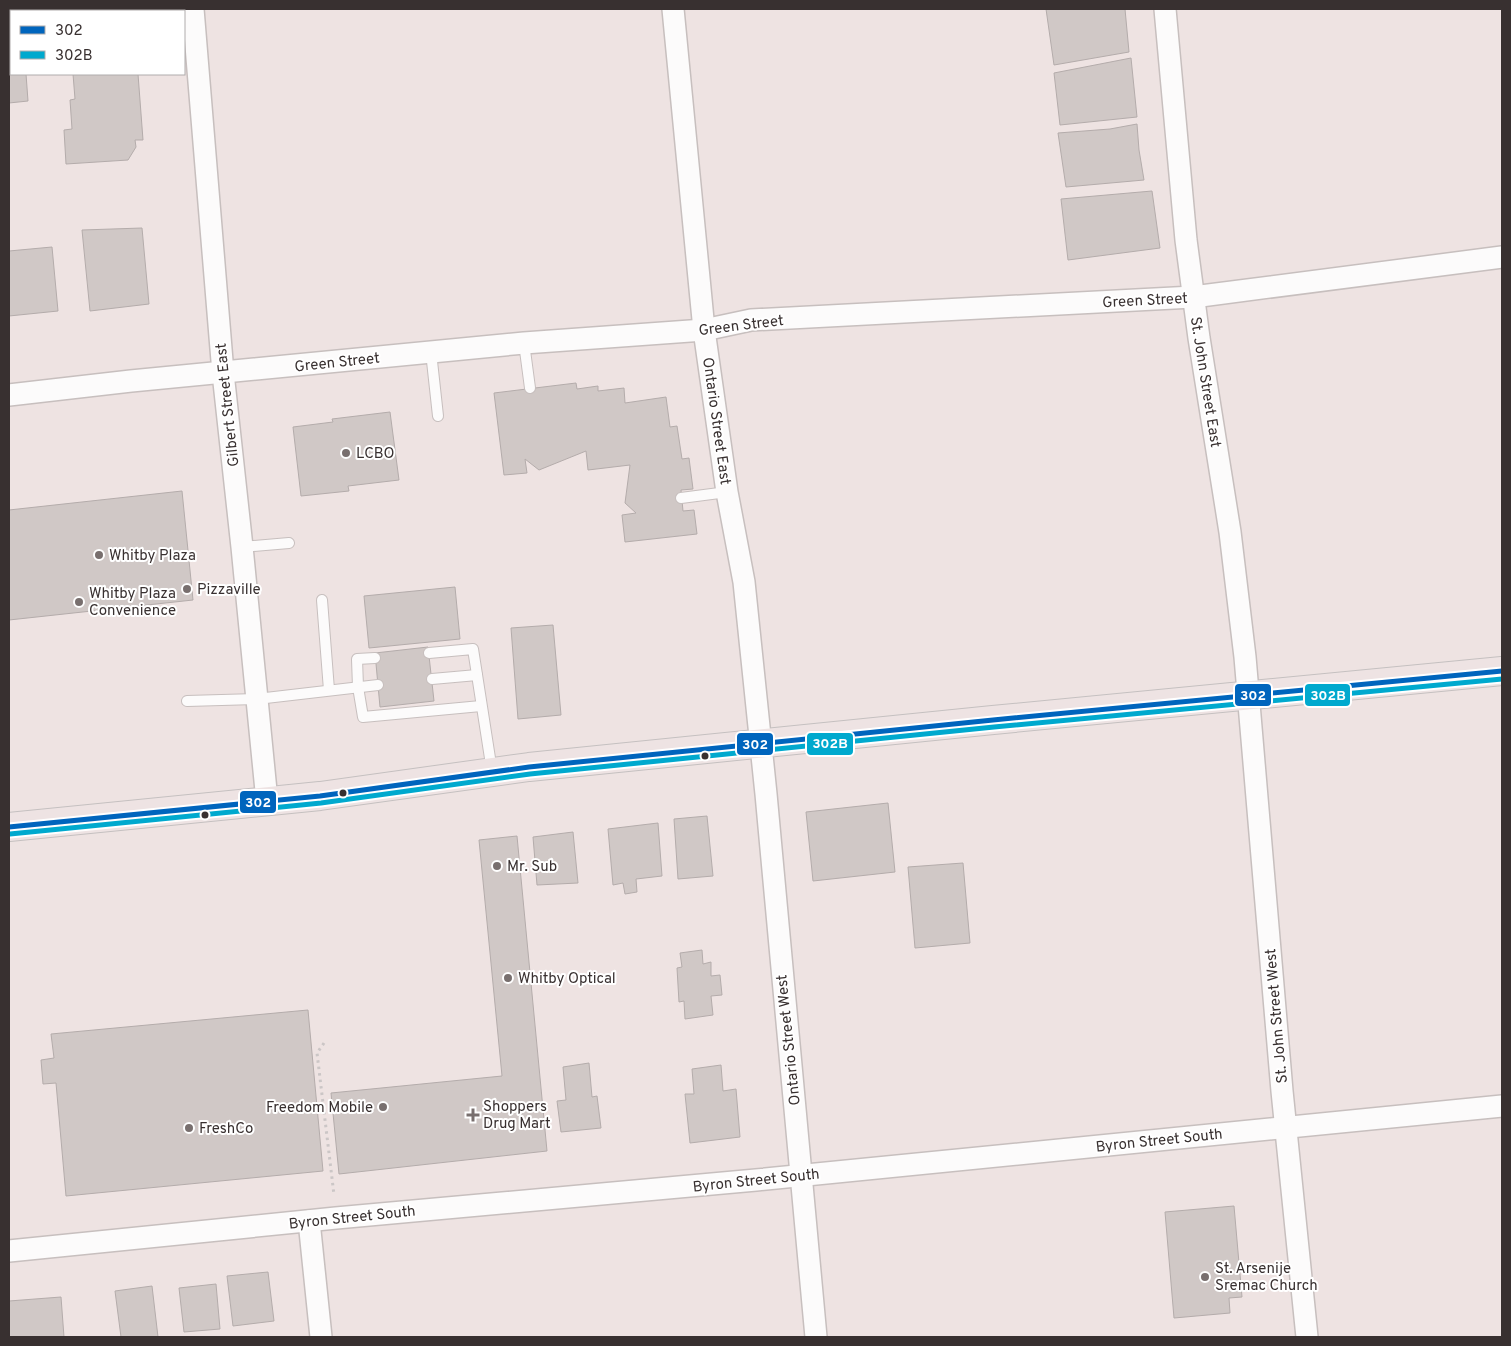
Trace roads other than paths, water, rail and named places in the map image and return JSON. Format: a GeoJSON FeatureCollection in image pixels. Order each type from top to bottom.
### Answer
{"type":"FeatureCollection","features":[{"type":"Feature","properties":{"kind":"main road"},"geometry":{"type":"LineString","coordinates":[[9,827],[382,788],[529,767],[1502,671]]}},
{"type":"Feature","properties":{"kind":"street","name":"Gilbert Street East"},"geometry":{"type":"LineString","coordinates":[[193,9],[223,373],[268,801]]}},
{"type":"Feature","properties":{"kind":"street","name":"Ontario Street East"},"geometry":{"type":"LineString","coordinates":[[673,9],[704,330],[727,492],[744,582],[760,743]]}},
{"type":"Feature","properties":{"kind":"street","name":"St. John Street East"},"geometry":{"type":"LineString","coordinates":[[1166,9],[1186,240],[1193,297],[1230,532],[1249,695]]}},
{"type":"Feature","properties":{"kind":"street","name":"Green Street"},"geometry":{"type":"LineString","coordinates":[[9,395],[130,381],[431,352],[704,330],[751,320],[1193,297],[1502,257]]}},
{"type":"Feature","properties":{"kind":"street","name":"St. John Street West"},"geometry":{"type":"LineString","coordinates":[[1249,695],[1282,1091],[1307,1337]]}},
{"type":"Feature","properties":{"kind":"street","name":"Ontario Street West"},"geometry":{"type":"LineString","coordinates":[[760,743],[816,1337]]}},
{"type":"Feature","properties":{"kind":"street","name":"Byron Street South"},"geometry":{"type":"LineString","coordinates":[[9,1250],[1502,1106]]}},
{"type":"Feature","properties":{"kind":"street"},"geometry":{"type":"LineString","coordinates":[[309,1221],[321,1337]]}},
{"type":"Feature","properties":{"kind":"lane"},"geometry":{"type":"LineString","coordinates":[[524,344],[530,388]]}},
{"type":"Feature","properties":{"kind":"lane"},"geometry":{"type":"LineString","coordinates":[[431,352],[438,416]]}},
{"type":"Feature","properties":{"kind":"lane"},"geometry":{"type":"LineString","coordinates":[[681,498],[727,492]]}},
{"type":"Feature","properties":{"kind":"lane"},"geometry":{"type":"LineString","coordinates":[[242,547],[289,543]]}},
{"type":"Feature","properties":{"kind":"lane"},"geometry":{"type":"LineString","coordinates":[[322,600],[329,690]]}},
{"type":"Feature","properties":{"kind":"lane"},"geometry":{"type":"LineString","coordinates":[[429,653],[473,649],[492,772]]}},
{"type":"Feature","properties":{"kind":"lane"},"geometry":{"type":"LineString","coordinates":[[375,658],[357,660],[358,687],[363,717],[481,706]]}},
{"type":"Feature","properties":{"kind":"lane"},"geometry":{"type":"LineString","coordinates":[[432,679],[477,675]]}},
{"type":"Feature","properties":{"kind":"lane"},"geometry":{"type":"LineString","coordinates":[[187,701],[257,699],[378,685]]}},
{"type":"Feature","properties":{"kind":"place","name":"LCBO"},"geometry":{"type":"Point","coordinates":[346,453]}},
{"type":"Feature","properties":{"kind":"place","name":"Whitby Plaza"},"geometry":{"type":"Point","coordinates":[99,555]}},
{"type":"Feature","properties":{"kind":"place","name":"Pizzaville"},"geometry":{"type":"Point","coordinates":[187,589]}},
{"type":"Feature","properties":{"kind":"place","name":"Whitby Plaza Convenience"},"geometry":{"type":"Point","coordinates":[79,602]}},
{"type":"Feature","properties":{"kind":"place","name":"Mr. Sub"},"geometry":{"type":"Point","coordinates":[497,866]}},
{"type":"Feature","properties":{"kind":"place","name":"Whitby Optical"},"geometry":{"type":"Point","coordinates":[508,978]}},
{"type":"Feature","properties":{"kind":"place","name":"Freedom Mobile"},"geometry":{"type":"Point","coordinates":[383,1107]}},
{"type":"Feature","properties":{"kind":"place","name":"Shoppers Drug Mart"},"geometry":{"type":"Point","coordinates":[473,1115]}},
{"type":"Feature","properties":{"kind":"place","name":"FreshCo"},"geometry":{"type":"Point","coordinates":[189,1128]}},
{"type":"Feature","properties":{"kind":"place","name":"St. Arsenije Sremac Church"},"geometry":{"type":"Point","coordinates":[1205,1277]}}]}
